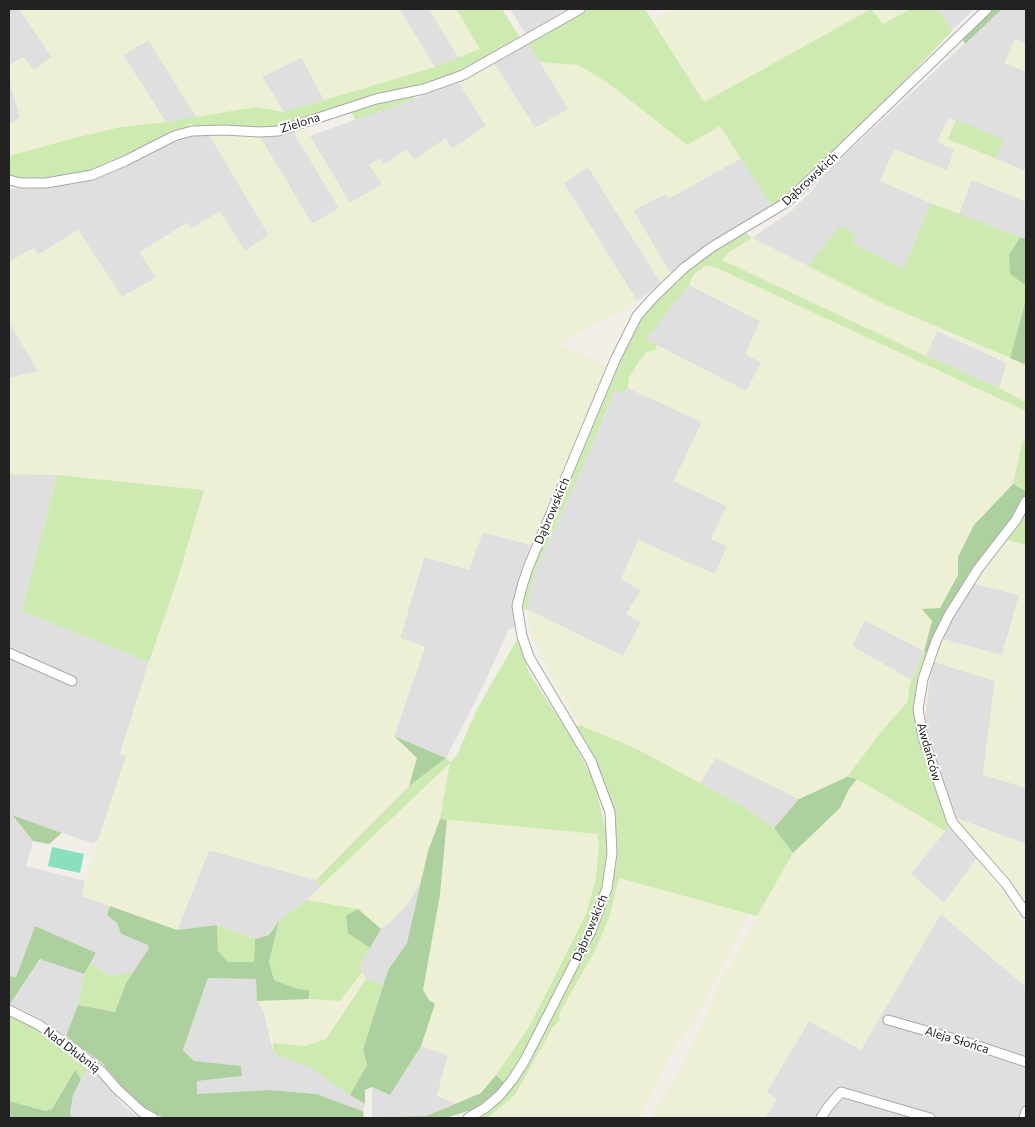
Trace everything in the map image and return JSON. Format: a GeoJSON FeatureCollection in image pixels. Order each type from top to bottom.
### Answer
{"type":"FeatureCollection","features":[{"type":"Feature","properties":{"kind":"street","name":"Zielona"},"geometry":{"type":"LineString","coordinates":[[9,180],[21,184],[46,183],[92,175],[125,161],[174,136],[192,131],[278,131],[376,99],[424,89],[463,75],[580,9]]}},
{"type":"Feature","properties":{"kind":"street","name":"Dąbrowskich"},"geometry":{"type":"LineString","coordinates":[[468,1118],[485,1108],[514,1079],[592,931],[607,888],[612,853],[610,812],[591,761],[529,657],[522,636],[517,606],[528,568],[615,360],[637,316],[678,274],[712,247],[787,202],[987,9]]}},
{"type":"Feature","properties":{"kind":"street","name":"Awdańców"},"geometry":{"type":"LineString","coordinates":[[1026,501],[1016,520],[978,569],[936,641],[923,680],[918,709],[923,737],[952,822],[1006,884],[1026,913]]}},
{"type":"Feature","properties":{"kind":"street"},"geometry":{"type":"LineString","coordinates":[[9,653],[72,681]]}},
{"type":"Feature","properties":{"kind":"street","name":"Nad Dłubnią"},"geometry":{"type":"LineString","coordinates":[[9,1010],[39,1025],[77,1051],[102,1072],[142,1112],[153,1118]]}},
{"type":"Feature","properties":{"kind":"street","name":"Aleja Słońca"},"geometry":{"type":"LineString","coordinates":[[888,1020],[969,1043],[1026,1062]]}},
{"type":"Feature","properties":{"kind":"street"},"geometry":{"type":"LineString","coordinates":[[821,1118],[841,1092],[930,1118]]}},
{"type":"Feature","properties":{"kind":"street"},"geometry":{"type":"LineString","coordinates":[[1024,1118],[1026,1111]]}},
{"type":"Feature","properties":{"kind":"shaded area"},"geometry":{"type":"Polygon","coordinates":[[[9,9],[19,9],[52,57],[34,70],[23,57],[9,66],[9,9]]]}},
{"type":"Feature","properties":{"kind":"shaded area"},"geometry":{"type":"Polygon","coordinates":[[[399,9],[429,9],[459,58],[435,67],[399,9]]]}},
{"type":"Feature","properties":{"kind":"shaded area"},"geometry":{"type":"Polygon","coordinates":[[[510,9],[567,9],[526,34],[510,9]]]}},
{"type":"Feature","properties":{"kind":"shaded area"},"geometry":{"type":"Polygon","coordinates":[[[938,9],[974,9],[952,31],[938,9]]]}},
{"type":"Feature","properties":{"kind":"shaded area"},"geometry":{"type":"Polygon","coordinates":[[[1002,9],[1026,9],[1026,44],[1015,40],[1005,62],[1026,72],[1026,239],[959,214],[971,180],[880,181],[931,203],[903,269],[852,243],[840,227],[808,266],[752,238],[789,213],[814,189],[825,173],[1002,9]]]}},
{"type":"Feature","properties":{"kind":"shaded area"},"geometry":{"type":"Polygon","coordinates":[[[149,40],[197,118],[166,122],[123,55],[149,40]]]}},
{"type":"Feature","properties":{"kind":"shaded area"},"geometry":{"type":"Polygon","coordinates":[[[527,42],[569,109],[535,128],[494,63],[527,42]]]}},
{"type":"Feature","properties":{"kind":"shaded area"},"geometry":{"type":"Polygon","coordinates":[[[302,57],[324,100],[284,112],[262,77],[302,57]]]}},
{"type":"Feature","properties":{"kind":"shaded area"},"geometry":{"type":"Polygon","coordinates":[[[9,78],[20,118],[9,125],[9,78]]]}},
{"type":"Feature","properties":{"kind":"shaded area"},"geometry":{"type":"Polygon","coordinates":[[[459,83],[486,126],[452,149],[414,160],[383,165],[379,159],[383,184],[350,203],[310,136],[459,83]]]}},
{"type":"Feature","properties":{"kind":"shaded area"},"geometry":{"type":"Polygon","coordinates":[[[293,131],[339,208],[312,224],[260,137],[293,131]]]}},
{"type":"Feature","properties":{"kind":"shaded area"},"geometry":{"type":"Polygon","coordinates":[[[198,133],[208,133],[269,235],[245,251],[192,229],[187,223],[140,252],[156,278],[122,297],[78,230],[38,255],[34,248],[9,262],[9,189],[46,188],[92,178],[167,142],[198,133]]]}},
{"type":"Feature","properties":{"kind":"shaded area"},"geometry":{"type":"Polygon","coordinates":[[[741,158],[773,208],[698,252],[670,273],[633,210],[666,194],[669,198],[741,158]]]}},
{"type":"Feature","properties":{"kind":"shaded area"},"geometry":{"type":"Polygon","coordinates":[[[588,167],[661,283],[637,301],[563,183],[588,167]]]}},
{"type":"Feature","properties":{"kind":"shaded area"},"geometry":{"type":"Polygon","coordinates":[[[689,285],[760,321],[761,363],[746,391],[645,339],[689,285]]]}},
{"type":"Feature","properties":{"kind":"shaded area"},"geometry":{"type":"Polygon","coordinates":[[[9,322],[39,371],[9,378],[9,322]]]}},
{"type":"Feature","properties":{"kind":"shaded area"},"geometry":{"type":"Polygon","coordinates":[[[937,331],[1007,363],[999,388],[926,356],[937,331]]]}},
{"type":"Feature","properties":{"kind":"shaded area"},"geometry":{"type":"Polygon","coordinates":[[[616,388],[621,393],[628,388],[702,422],[674,481],[727,506],[711,539],[728,546],[714,575],[641,590],[641,622],[623,656],[528,610],[529,595],[537,567],[583,467],[616,388]]]}},
{"type":"Feature","properties":{"kind":"shaded area"},"geometry":{"type":"Polygon","coordinates":[[[9,474],[57,475],[22,611],[149,662],[120,754],[126,756],[98,841],[92,843],[12,816],[33,841],[26,866],[85,881],[82,896],[110,906],[107,915],[117,923],[121,934],[149,945],[134,972],[110,976],[90,963],[96,954],[35,926],[16,977],[9,976],[9,474]]]}},
{"type":"Feature","properties":{"kind":"shaded area"},"geometry":{"type":"Polygon","coordinates":[[[482,532],[531,545],[513,602],[515,628],[509,629],[482,688],[446,758],[394,736],[425,647],[400,638],[424,557],[482,532]]]}},
{"type":"Feature","properties":{"kind":"shaded area"},"geometry":{"type":"Polygon","coordinates":[[[972,583],[1019,595],[1002,655],[942,639],[972,583]]]}},
{"type":"Feature","properties":{"kind":"shaded area"},"geometry":{"type":"Polygon","coordinates":[[[864,620],[924,651],[911,680],[852,646],[864,620]]]}},
{"type":"Feature","properties":{"kind":"shaded area"},"geometry":{"type":"Polygon","coordinates":[[[932,661],[995,681],[983,774],[1026,788],[1026,844],[953,817],[924,727],[932,661]]]}},
{"type":"Feature","properties":{"kind":"shaded area"},"geometry":{"type":"Polygon","coordinates":[[[716,757],[799,799],[774,828],[742,806],[700,783],[716,757]]]}},
{"type":"Feature","properties":{"kind":"shaded area"},"geometry":{"type":"Polygon","coordinates":[[[950,825],[977,858],[944,903],[910,875],[950,825]]]}},
{"type":"Feature","properties":{"kind":"shaded area"},"geometry":{"type":"Polygon","coordinates":[[[209,850],[316,880],[321,886],[307,900],[279,921],[269,935],[255,939],[217,925],[177,930],[209,850]]]}},
{"type":"Feature","properties":{"kind":"shaded area"},"geometry":{"type":"Polygon","coordinates":[[[423,877],[407,943],[388,970],[383,985],[366,979],[359,967],[381,929],[409,902],[423,877]]]}},
{"type":"Feature","properties":{"kind":"shaded area"},"geometry":{"type":"Polygon","coordinates":[[[941,914],[1026,987],[1026,1118],[765,1118],[777,1099],[766,1093],[809,1021],[941,914]]]}},
{"type":"Feature","properties":{"kind":"shaded area"},"geometry":{"type":"Polygon","coordinates":[[[41,959],[84,974],[78,1005],[66,1036],[36,1016],[10,1004],[41,959]]]}},
{"type":"Feature","properties":{"kind":"shaded area"},"geometry":{"type":"Polygon","coordinates":[[[208,978],[256,979],[257,1001],[263,1010],[273,1051],[279,1056],[309,1067],[365,1104],[363,1111],[316,1094],[270,1090],[197,1095],[196,1081],[241,1076],[194,1061],[183,1050],[208,978]]]}},
{"type":"Feature","properties":{"kind":"shaded area"},"geometry":{"type":"Polygon","coordinates":[[[421,1046],[448,1055],[437,1096],[455,1103],[426,1116],[372,1117],[372,1087],[390,1095],[421,1046]]]}},
{"type":"Feature","properties":{"kind":"shaded area"},"geometry":{"type":"Polygon","coordinates":[[[91,1066],[124,1106],[140,1118],[72,1118],[70,1113],[73,1095],[81,1079],[91,1066]]]}},
{"type":"Feature","properties":{"kind":"green space"},"geometry":{"type":"Polygon","coordinates":[[[19,9],[399,9],[435,67],[324,100],[301,57],[262,77],[284,112],[256,107],[197,118],[148,40],[123,55],[166,122],[121,127],[9,156],[9,125],[20,117],[9,78],[9,66],[23,57],[34,70],[52,57],[19,9]]]}},
{"type":"Feature","properties":{"kind":"green space"},"geometry":{"type":"Polygon","coordinates":[[[429,9],[456,9],[481,49],[459,58],[429,9]]]}},
{"type":"Feature","properties":{"kind":"green space"},"geometry":{"type":"Polygon","coordinates":[[[456,9],[502,9],[520,38],[444,79],[376,97],[276,129],[195,128],[192,124],[188,125],[189,129],[97,169],[49,181],[9,178],[9,156],[74,138],[121,127],[166,122],[256,107],[284,112],[435,67],[480,49],[456,9]]]}},
{"type":"Feature","properties":{"kind":"green space"},"geometry":{"type":"Polygon","coordinates":[[[588,9],[645,9],[704,102],[871,9],[883,24],[911,9],[938,9],[952,31],[876,111],[773,208],[720,126],[687,145],[608,83],[578,65],[540,62],[527,42],[588,9]]]}},
{"type":"Feature","properties":{"kind":"green space"},"geometry":{"type":"Polygon","coordinates":[[[672,9],[871,9],[704,102],[653,20],[672,9]]]}},
{"type":"Feature","properties":{"kind":"green space"},"geometry":{"type":"Polygon","coordinates":[[[872,9],[911,9],[883,25],[872,9]]]}},
{"type":"Feature","properties":{"kind":"green space"},"geometry":{"type":"Polygon","coordinates":[[[991,9],[1002,9],[965,44],[962,38],[991,9]]]}},
{"type":"Feature","properties":{"kind":"green space"},"geometry":{"type":"Polygon","coordinates":[[[1015,39],[1026,44],[1026,72],[1005,63],[1015,39]]]}},
{"type":"Feature","properties":{"kind":"green space"},"geometry":{"type":"Polygon","coordinates":[[[540,62],[578,65],[608,83],[686,144],[720,126],[741,158],[669,199],[666,194],[633,210],[670,273],[661,283],[588,167],[564,183],[637,301],[574,335],[561,345],[607,366],[531,545],[483,532],[469,570],[424,557],[400,638],[425,647],[394,736],[417,758],[409,786],[316,880],[209,850],[177,930],[82,896],[85,881],[126,756],[120,754],[162,619],[179,574],[183,487],[57,475],[9,474],[9,378],[38,371],[9,322],[9,262],[34,248],[38,255],[78,230],[122,297],[156,278],[140,252],[187,223],[192,228],[220,211],[245,251],[269,235],[208,133],[260,137],[312,224],[339,208],[293,131],[303,125],[350,203],[382,184],[369,165],[379,158],[384,164],[407,149],[414,160],[446,138],[452,149],[486,126],[459,83],[494,63],[535,128],[568,109],[540,62]]]}},
{"type":"Feature","properties":{"kind":"green space"},"geometry":{"type":"Polygon","coordinates":[[[411,94],[415,99],[355,120],[350,109],[411,94]]]}},
{"type":"Feature","properties":{"kind":"green space"},"geometry":{"type":"Polygon","coordinates":[[[948,118],[956,120],[948,139],[1026,171],[1026,202],[972,180],[959,214],[880,181],[894,149],[947,170],[954,150],[937,142],[948,118]]]}},
{"type":"Feature","properties":{"kind":"green space"},"geometry":{"type":"Polygon","coordinates":[[[956,120],[1004,139],[996,158],[948,139],[956,120]]]}},
{"type":"Feature","properties":{"kind":"green space"},"geometry":{"type":"Polygon","coordinates":[[[931,203],[1020,237],[1009,255],[1010,274],[1026,286],[1026,299],[1010,358],[886,305],[808,266],[840,226],[856,234],[853,243],[903,269],[931,203]]]}},
{"type":"Feature","properties":{"kind":"green space"},"geometry":{"type":"Polygon","coordinates":[[[746,233],[752,238],[729,252],[722,260],[926,356],[999,388],[1026,402],[1026,411],[717,268],[706,265],[694,274],[689,285],[646,339],[657,345],[655,350],[647,352],[640,360],[629,378],[628,388],[621,394],[616,388],[583,467],[537,567],[529,595],[528,610],[523,609],[524,596],[533,566],[611,381],[642,315],[678,278],[706,255],[746,233]]]}},
{"type":"Feature","properties":{"kind":"green space"},"geometry":{"type":"Polygon","coordinates":[[[1020,237],[1026,239],[1026,286],[1010,274],[1009,255],[1020,237]]]}},
{"type":"Feature","properties":{"kind":"green space"},"geometry":{"type":"Polygon","coordinates":[[[752,238],[886,305],[1026,366],[1026,402],[999,388],[1007,363],[937,331],[926,356],[722,260],[729,252],[752,238]]]}},
{"type":"Feature","properties":{"kind":"green space"},"geometry":{"type":"Polygon","coordinates":[[[706,265],[717,268],[1026,411],[1026,440],[1022,443],[1013,484],[974,525],[958,557],[958,575],[932,621],[924,651],[865,620],[852,646],[911,680],[907,702],[881,732],[847,777],[799,799],[716,758],[700,783],[639,750],[580,725],[548,671],[530,632],[528,610],[623,656],[641,622],[626,614],[641,590],[621,579],[638,540],[715,574],[727,546],[711,539],[727,506],[674,481],[702,422],[628,388],[629,379],[640,360],[647,352],[655,350],[657,345],[746,391],[761,363],[745,354],[760,321],[689,285],[694,274],[706,265]]]}},
{"type":"Feature","properties":{"kind":"green space"},"geometry":{"type":"Polygon","coordinates":[[[1026,299],[1026,365],[1010,358],[1026,299]]]}},
{"type":"Feature","properties":{"kind":"green space"},"geometry":{"type":"Polygon","coordinates":[[[1026,440],[1026,491],[1013,484],[1022,443],[1026,440]]]}},
{"type":"Feature","properties":{"kind":"green space"},"geometry":{"type":"Polygon","coordinates":[[[57,475],[204,490],[179,574],[149,662],[22,611],[57,475]]]}},
{"type":"Feature","properties":{"kind":"green space"},"geometry":{"type":"Polygon","coordinates":[[[1013,484],[1026,491],[1026,493],[1005,533],[928,654],[924,651],[932,621],[922,609],[940,608],[958,575],[958,557],[974,525],[1013,484]]]}},
{"type":"Feature","properties":{"kind":"green space"},"geometry":{"type":"Polygon","coordinates":[[[1026,493],[1026,545],[1001,538],[1026,493]]]}},
{"type":"Feature","properties":{"kind":"green space"},"geometry":{"type":"Polygon","coordinates":[[[1001,538],[1026,545],[1026,788],[983,775],[995,681],[932,661],[942,639],[1002,655],[1019,595],[972,583],[1001,538]]]}},
{"type":"Feature","properties":{"kind":"green space"},"geometry":{"type":"Polygon","coordinates":[[[516,641],[519,641],[529,673],[570,735],[594,782],[606,831],[607,857],[602,889],[587,932],[538,1027],[505,1083],[496,1075],[529,1027],[586,914],[596,878],[599,845],[597,834],[440,819],[450,763],[321,886],[316,880],[409,786],[446,758],[451,762],[457,755],[476,711],[516,641]]]}},
{"type":"Feature","properties":{"kind":"green space"},"geometry":{"type":"Polygon","coordinates":[[[924,651],[928,654],[913,710],[919,741],[940,801],[951,824],[945,831],[857,779],[847,777],[881,732],[907,702],[911,680],[924,651]]]}},
{"type":"Feature","properties":{"kind":"green space"},"geometry":{"type":"Polygon","coordinates":[[[580,725],[639,750],[742,806],[774,828],[793,853],[757,916],[619,878],[609,918],[596,949],[559,1014],[560,1020],[553,1027],[515,1095],[489,1117],[474,1118],[488,1111],[504,1097],[595,930],[614,830],[613,807],[598,766],[575,726],[580,725]]]}},
{"type":"Feature","properties":{"kind":"green space"},"geometry":{"type":"Polygon","coordinates":[[[394,736],[446,758],[409,786],[417,758],[394,736]]]}},
{"type":"Feature","properties":{"kind":"green space"},"geometry":{"type":"Polygon","coordinates":[[[451,763],[440,819],[428,851],[423,877],[409,902],[391,921],[381,929],[358,909],[307,900],[451,763]]]}},
{"type":"Feature","properties":{"kind":"green space"},"geometry":{"type":"Polygon","coordinates":[[[847,777],[857,779],[849,789],[840,808],[793,853],[774,828],[799,799],[847,777]]]}},
{"type":"Feature","properties":{"kind":"green space"},"geometry":{"type":"Polygon","coordinates":[[[857,779],[945,831],[911,874],[944,903],[977,858],[1026,927],[1026,987],[941,914],[861,1050],[809,1021],[766,1092],[777,1099],[765,1118],[650,1118],[683,1065],[722,979],[793,853],[840,808],[849,789],[857,779]]]}},
{"type":"Feature","properties":{"kind":"green space"},"geometry":{"type":"Polygon","coordinates":[[[12,815],[62,833],[49,844],[33,841],[12,815]]]}},
{"type":"Feature","properties":{"kind":"green space"},"geometry":{"type":"Polygon","coordinates":[[[953,817],[1026,844],[1026,900],[1014,884],[1008,883],[995,865],[953,817]]]}},
{"type":"Feature","properties":{"kind":"green space"},"geometry":{"type":"Polygon","coordinates":[[[440,819],[447,820],[440,895],[423,990],[429,1000],[435,1004],[421,1046],[390,1095],[372,1087],[365,1090],[365,1104],[350,1095],[367,1065],[363,1049],[388,970],[407,943],[428,851],[440,819]]]}},
{"type":"Feature","properties":{"kind":"green space"},"geometry":{"type":"Polygon","coordinates":[[[447,820],[597,833],[599,845],[596,878],[586,914],[529,1027],[502,1068],[481,1093],[455,1103],[437,1096],[448,1055],[421,1046],[434,1005],[423,990],[440,895],[447,820]]]}},
{"type":"Feature","properties":{"kind":"green space"},"geometry":{"type":"Polygon","coordinates":[[[52,847],[84,854],[80,873],[48,866],[52,847]]]}},
{"type":"Feature","properties":{"kind":"green space"},"geometry":{"type":"Polygon","coordinates":[[[619,878],[748,914],[693,1023],[675,1045],[640,1118],[486,1118],[515,1095],[553,1027],[560,1020],[559,1015],[596,949],[609,918],[619,878]]]}},
{"type":"Feature","properties":{"kind":"green space"},"geometry":{"type":"Polygon","coordinates":[[[307,900],[358,909],[381,929],[359,967],[362,972],[340,1001],[309,999],[309,990],[298,989],[274,980],[269,962],[279,921],[307,900]]]}},
{"type":"Feature","properties":{"kind":"green space"},"geometry":{"type":"Polygon","coordinates":[[[110,906],[177,930],[217,925],[218,951],[228,962],[254,962],[255,939],[269,935],[279,921],[269,962],[274,980],[298,989],[309,990],[309,999],[257,1001],[256,979],[208,978],[183,1050],[194,1061],[241,1066],[242,1076],[197,1081],[197,1094],[270,1090],[316,1094],[363,1111],[364,1118],[164,1118],[138,1105],[102,1063],[66,1036],[78,1005],[115,1012],[126,983],[149,948],[148,945],[121,934],[117,923],[107,915],[110,906]]]}},
{"type":"Feature","properties":{"kind":"green space"},"geometry":{"type":"Polygon","coordinates":[[[358,909],[381,929],[370,948],[348,933],[346,916],[358,909]]]}},
{"type":"Feature","properties":{"kind":"green space"},"geometry":{"type":"Polygon","coordinates":[[[217,925],[255,939],[254,962],[228,962],[218,951],[217,925]]]}},
{"type":"Feature","properties":{"kind":"green space"},"geometry":{"type":"Polygon","coordinates":[[[35,926],[96,953],[84,974],[40,959],[10,1004],[9,976],[16,977],[35,926]]]}},
{"type":"Feature","properties":{"kind":"green space"},"geometry":{"type":"Polygon","coordinates":[[[90,963],[110,976],[134,972],[126,983],[115,1012],[78,1005],[84,974],[90,963]]]}},
{"type":"Feature","properties":{"kind":"green space"},"geometry":{"type":"Polygon","coordinates":[[[362,972],[366,979],[326,1039],[305,1046],[273,1043],[263,1010],[257,1001],[309,999],[340,1001],[362,972]]]}},
{"type":"Feature","properties":{"kind":"green space"},"geometry":{"type":"Polygon","coordinates":[[[366,979],[383,985],[363,1049],[367,1065],[350,1095],[309,1067],[279,1056],[273,1051],[273,1043],[305,1046],[326,1039],[366,979]]]}},
{"type":"Feature","properties":{"kind":"green space"},"geometry":{"type":"Polygon","coordinates":[[[9,1014],[32,1025],[91,1066],[81,1079],[74,1071],[52,1109],[47,1111],[9,1101],[9,1014]]]}},
{"type":"Feature","properties":{"kind":"green space"},"geometry":{"type":"Polygon","coordinates":[[[75,1070],[81,1079],[73,1095],[70,1113],[72,1118],[9,1118],[9,1101],[46,1111],[52,1109],[75,1070]]]}},
{"type":"Feature","properties":{"kind":"green space"},"geometry":{"type":"Polygon","coordinates":[[[496,1075],[505,1083],[494,1095],[475,1109],[448,1117],[437,1118],[372,1117],[426,1116],[481,1093],[496,1075]]]}}]}
